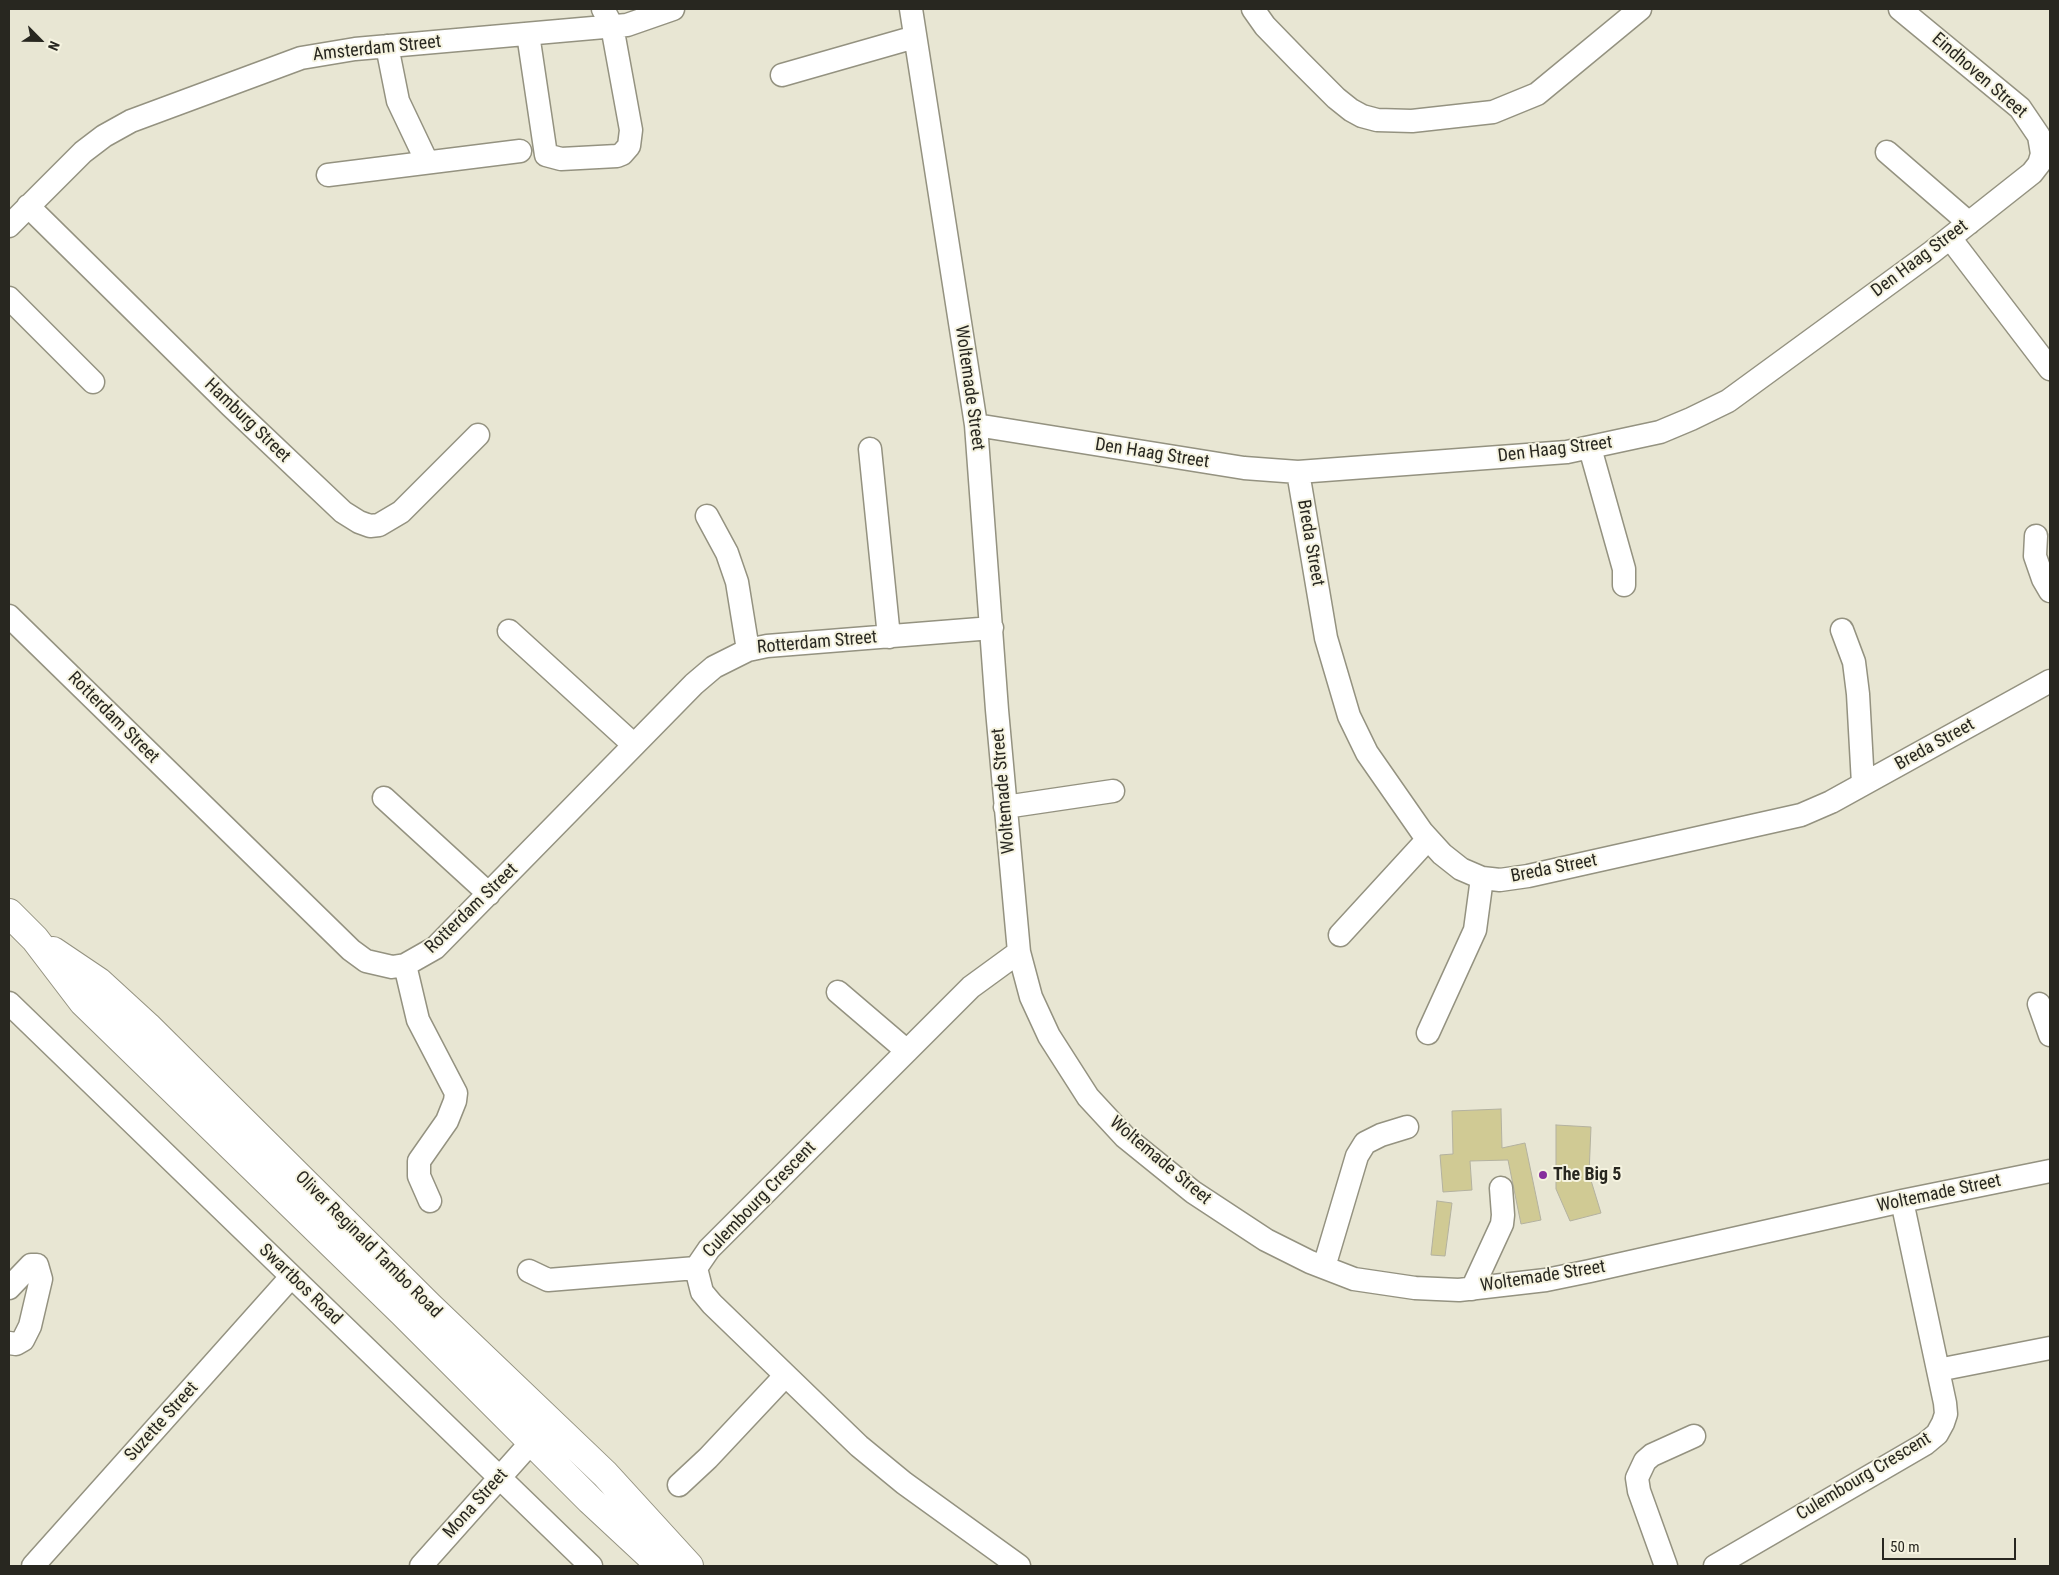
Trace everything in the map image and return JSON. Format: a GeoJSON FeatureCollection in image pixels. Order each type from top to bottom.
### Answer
{"type":"FeatureCollection","features":[{"type":"Feature","properties":{"kind":"main road","name":"Oliver Reginald Tambo Road"},"geometry":{"type":"LineString","coordinates":[[9,913],[35,939],[83,1002],[403,1313],[540,1432],[661,1566]]}},
{"type":"Feature","properties":{"kind":"main road","name":"Oliver Reginald Tambo Road"},"geometry":{"type":"LineString","coordinates":[[540,1432],[605,1474],[689,1566]]}},
{"type":"Feature","properties":{"kind":"street","name":"Amsterdam Street"},"geometry":{"type":"LineString","coordinates":[[9,226],[83,152],[104,136],[131,121],[301,58],[325,52],[528,34],[608,18],[639,22],[673,9]]}},
{"type":"Feature","properties":{"kind":"street","name":"Woltemade Street"},"geometry":{"type":"LineString","coordinates":[[911,9],[976,425],[1005,807],[1019,952],[1031,997],[1050,1036],[1088,1097],[1125,1137],[1193,1192],[1266,1240],[1324,1267],[1354,1279],[1459,1290],[1546,1280],[1902,1201],[2050,1171]]}},
{"type":"Feature","properties":{"kind":"street"},"geometry":{"type":"LineString","coordinates":[[1253,9],[1265,26],[1336,98],[1351,110],[1362,116],[1378,120],[1412,121],[1493,112],[1537,94],[1640,9]]}},
{"type":"Feature","properties":{"kind":"street","name":"Eindhoven Street"},"geometry":{"type":"LineString","coordinates":[[1900,9],[2020,108],[2039,136],[2046,159]]}},
{"type":"Feature","properties":{"kind":"street"},"geometry":{"type":"LineString","coordinates":[[528,34],[546,155],[561,159],[617,156],[629,146],[631,130],[608,18]]}},
{"type":"Feature","properties":{"kind":"street"},"geometry":{"type":"LineString","coordinates":[[782,75],[916,37]]}},
{"type":"Feature","properties":{"kind":"street"},"geometry":{"type":"LineString","coordinates":[[387,46],[398,101],[427,162]]}},
{"type":"Feature","properties":{"kind":"street"},"geometry":{"type":"LineString","coordinates":[[328,175],[520,151]]}},
{"type":"Feature","properties":{"kind":"street"},"geometry":{"type":"LineString","coordinates":[[1886,152],[1969,222]]}},
{"type":"Feature","properties":{"kind":"street","name":"Den Haag Street"},"geometry":{"type":"LineString","coordinates":[[976,425],[1244,468],[1298,472],[1567,452],[1660,432],[1728,401],[1950,238],[2032,173],[2046,159]]}},
{"type":"Feature","properties":{"kind":"street","name":"Hamburg Street"},"geometry":{"type":"LineString","coordinates":[[28,206],[231,406],[343,512],[359,522],[370,526],[379,525],[394,517],[478,435]]}},
{"type":"Feature","properties":{"kind":"street"},"geometry":{"type":"LineString","coordinates":[[1950,238],[2050,369]]}},
{"type":"Feature","properties":{"kind":"street"},"geometry":{"type":"LineString","coordinates":[[9,298],[93,382]]}},
{"type":"Feature","properties":{"kind":"street"},"geometry":{"type":"LineString","coordinates":[[1590,448],[1624,569],[1624,585]]}},
{"type":"Feature","properties":{"kind":"street"},"geometry":{"type":"LineString","coordinates":[[870,449],[889,637]]}},
{"type":"Feature","properties":{"kind":"street","name":"Breda Street"},"geometry":{"type":"LineString","coordinates":[[1298,472],[1326,638],[1348,716],[1367,753],[1428,839],[1461,869],[1482,878],[1500,880],[1528,876],[1801,815],[1831,802],[2050,681]]}},
{"type":"Feature","properties":{"kind":"street"},"geometry":{"type":"LineString","coordinates":[[707,516],[727,553],[737,582],[748,650]]}},
{"type":"Feature","properties":{"kind":"street"},"geometry":{"type":"LineString","coordinates":[[2036,536],[2035,556],[2042,579],[2050,591]]}},
{"type":"Feature","properties":{"kind":"street","name":"Rotterdam Street"},"geometry":{"type":"LineString","coordinates":[[9,616],[352,950],[366,961],[378,966],[405,965],[435,948],[714,667],[748,650],[767,646],[992,628]]}},
{"type":"Feature","properties":{"kind":"street"},"geometry":{"type":"LineString","coordinates":[[1842,630],[1854,662],[1858,694],[1863,784]]}},
{"type":"Feature","properties":{"kind":"street"},"geometry":{"type":"LineString","coordinates":[[509,631],[634,746]]}},
{"type":"Feature","properties":{"kind":"street"},"geometry":{"type":"LineString","coordinates":[[1005,807],[1114,791]]}},
{"type":"Feature","properties":{"kind":"street"},"geometry":{"type":"LineString","coordinates":[[384,798],[489,894]]}},
{"type":"Feature","properties":{"kind":"street"},"geometry":{"type":"LineString","coordinates":[[1340,935],[1428,839]]}},
{"type":"Feature","properties":{"kind":"street"},"geometry":{"type":"LineString","coordinates":[[1428,1033],[1475,930],[1482,878]]}},
{"type":"Feature","properties":{"kind":"street","name":"Culembourg Crescent"},"geometry":{"type":"LineString","coordinates":[[1019,952],[971,988],[709,1250],[696,1268],[702,1292],[785,1376],[859,1446],[904,1483],[1019,1566]]}},
{"type":"Feature","properties":{"kind":"street"},"geometry":{"type":"LineString","coordinates":[[405,965],[418,1020],[456,1093],[447,1121],[419,1161],[419,1176],[430,1201]]}},
{"type":"Feature","properties":{"kind":"street"},"geometry":{"type":"LineString","coordinates":[[838,992],[907,1052]]}},
{"type":"Feature","properties":{"kind":"street"},"geometry":{"type":"LineString","coordinates":[[2039,1004],[2050,1035]]}},
{"type":"Feature","properties":{"kind":"street","name":"Swartbos Road"},"geometry":{"type":"LineString","coordinates":[[12,1013],[291,1277],[591,1566]]}},
{"type":"Feature","properties":{"kind":"street"},"geometry":{"type":"LineString","coordinates":[[1324,1267],[1357,1156],[1365,1143],[1407,1127]]}},
{"type":"Feature","properties":{"kind":"street"},"geometry":{"type":"LineString","coordinates":[[1472,1288],[1502,1224],[1501,1188]]}},
{"type":"Feature","properties":{"kind":"street","name":"Culembourg Crescent"},"geometry":{"type":"LineString","coordinates":[[1715,1566],[1902,1459],[1937,1434],[1946,1414],[1902,1201]]}},
{"type":"Feature","properties":{"kind":"street"},"geometry":{"type":"LineString","coordinates":[[9,1288],[31,1265],[37,1265],[41,1279],[30,1326],[23,1340],[16,1344],[9,1343]]}},
{"type":"Feature","properties":{"kind":"street"},"geometry":{"type":"LineString","coordinates":[[530,1271],[548,1280],[696,1268]]}},
{"type":"Feature","properties":{"kind":"street","name":"Suzette Street"},"geometry":{"type":"LineString","coordinates":[[32,1566],[291,1277]]}},
{"type":"Feature","properties":{"kind":"street"},"geometry":{"type":"LineString","coordinates":[[1938,1370],[2050,1348]]}},
{"type":"Feature","properties":{"kind":"street"},"geometry":{"type":"LineString","coordinates":[[679,1485],[708,1458],[785,1376]]}},
{"type":"Feature","properties":{"kind":"street","name":"Mona Street"},"geometry":{"type":"LineString","coordinates":[[421,1566],[540,1432]]}},
{"type":"Feature","properties":{"kind":"street"},"geometry":{"type":"LineString","coordinates":[[1666,1566],[1639,1491],[1637,1478],[1645,1461],[1652,1455],[1694,1436]]}},
{"type":"Feature","properties":{"kind":"building"},"geometry":{"type":"Polygon","coordinates":[[[1501,1109],[1502,1148],[1525,1143],[1541,1220],[1521,1224],[1508,1160],[1470,1161],[1472,1190],[1443,1192],[1440,1155],[1453,1154],[1452,1111],[1501,1109]]]}},
{"type":"Feature","properties":{"kind":"building"},"geometry":{"type":"Polygon","coordinates":[[[1556,1125],[1591,1127],[1589,1174],[1601,1213],[1570,1221],[1556,1189],[1556,1125]]]}},
{"type":"Feature","properties":{"kind":"building"},"geometry":{"type":"Polygon","coordinates":[[[1437,1201],[1452,1203],[1445,1256],[1431,1255],[1437,1201]]]}},
{"type":"Feature","properties":{"kind":"place","name":"The Big 5"},"geometry":{"type":"Point","coordinates":[1543,1175]}}]}
